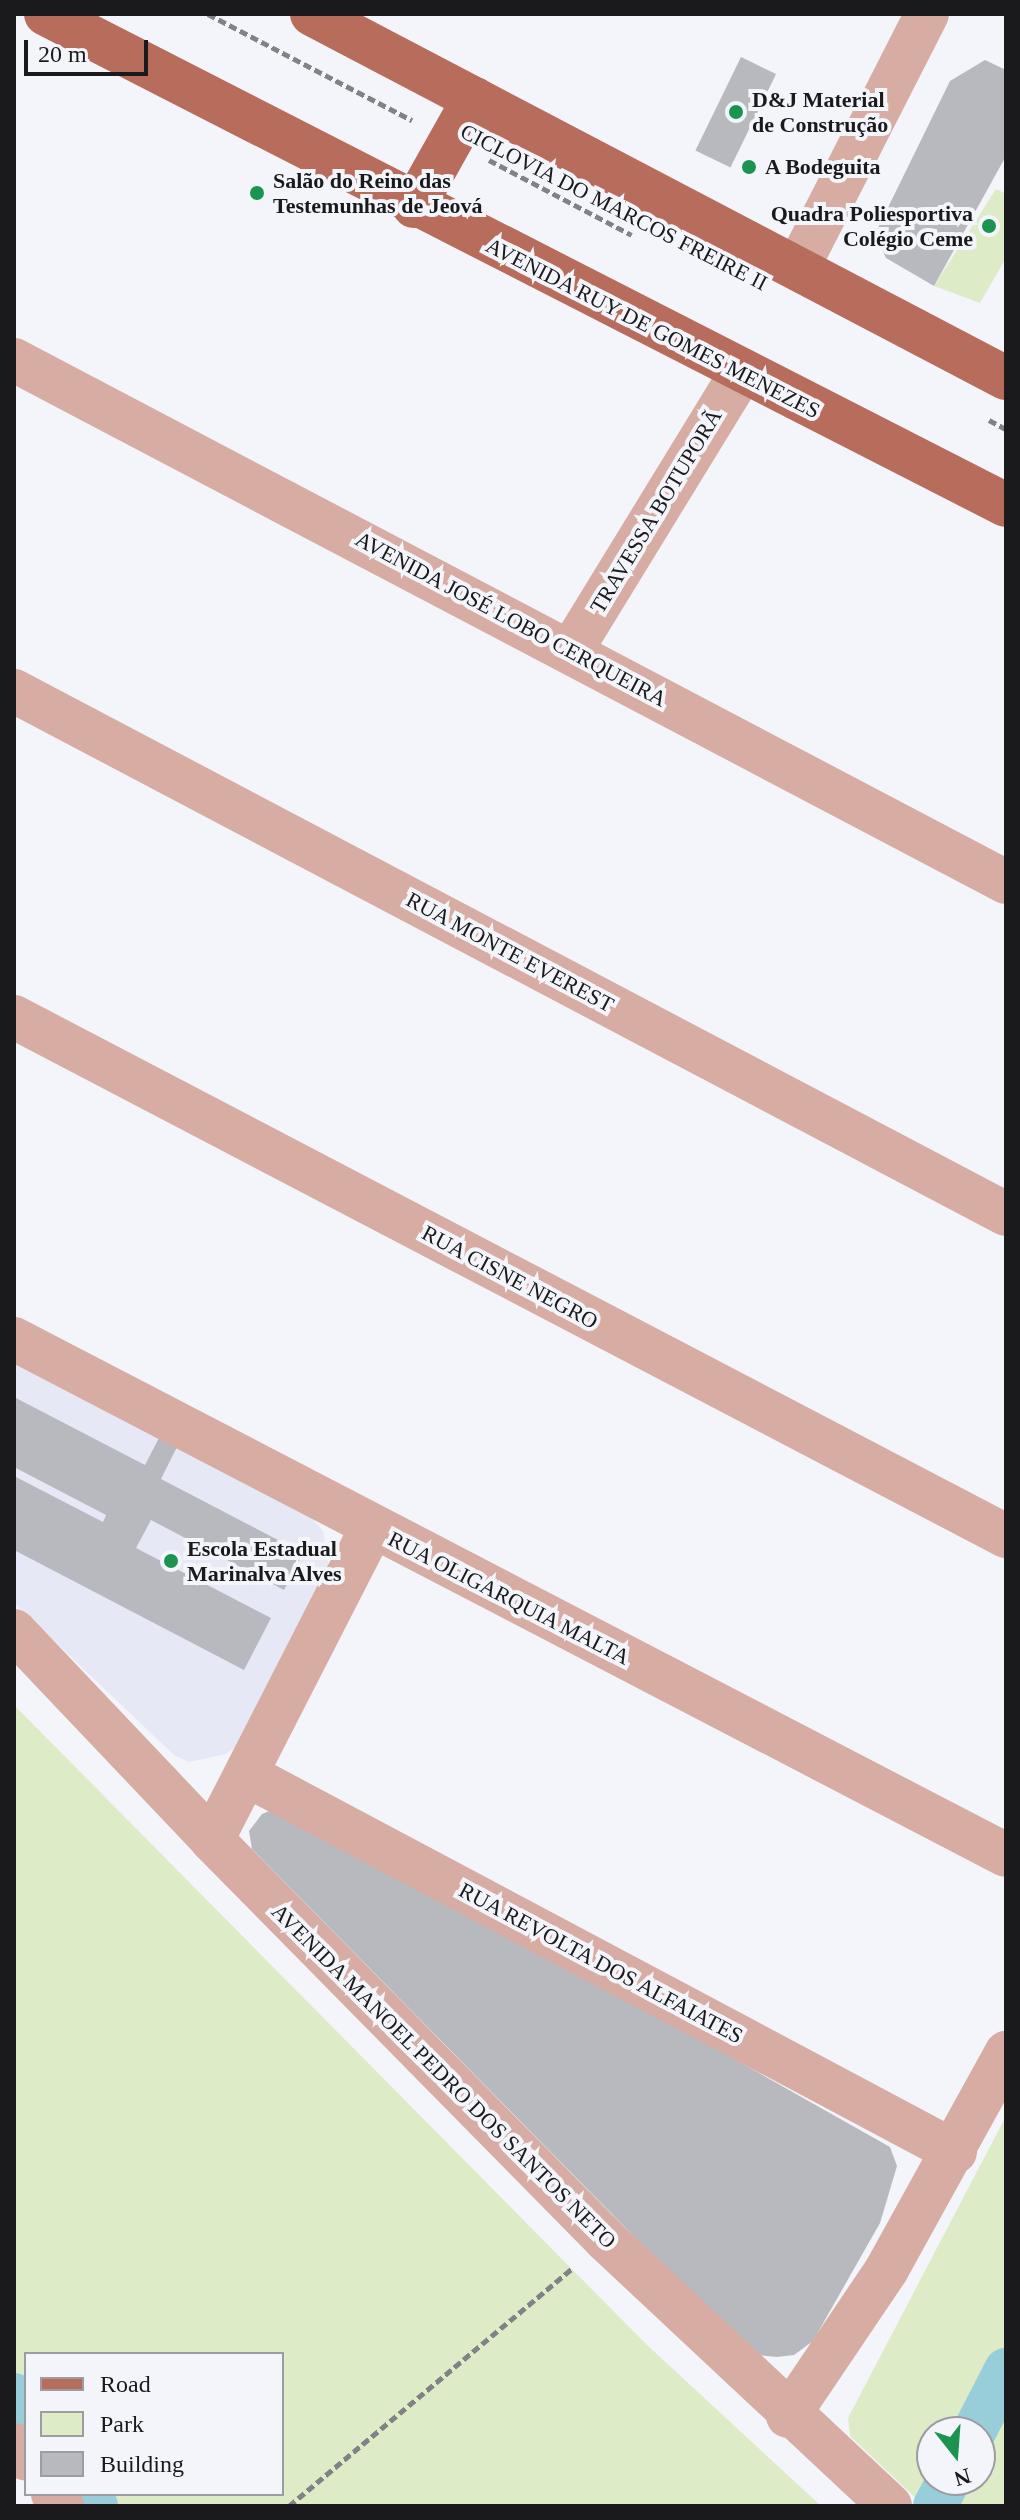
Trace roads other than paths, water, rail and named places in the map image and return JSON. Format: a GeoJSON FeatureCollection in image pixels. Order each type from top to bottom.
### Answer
{"type":"FeatureCollection","features":[{"type":"Feature","properties":{"kind":"main road","name":"AVENIDA RUY DE GOMES MENEZES"},"geometry":{"type":"LineString","coordinates":[[46,14],[414,206],[1006,505]]}},
{"type":"Feature","properties":{"kind":"main road"},"geometry":{"type":"LineString","coordinates":[[312,14],[1006,378]]}},
{"type":"Feature","properties":{"kind":"main road"},"geometry":{"type":"LineString","coordinates":[[414,206],[474,99]]}},
{"type":"Feature","properties":{"kind":"street"},"geometry":{"type":"LineString","coordinates":[[798,267],[927,14]]}},
{"type":"Feature","properties":{"kind":"street","name":"AVENIDA JOSÉ LOBO CERQUEIRA"},"geometry":{"type":"LineString","coordinates":[[14,360],[572,649],[1006,882]]}},
{"type":"Feature","properties":{"kind":"street","name":"TRAVESSA BOTUPORÃ"},"geometry":{"type":"LineString","coordinates":[[572,649],[741,373]]}},
{"type":"Feature","properties":{"kind":"street","name":"RUA MONTE EVEREST"},"geometry":{"type":"LineString","coordinates":[[14,691],[1006,1214]]}},
{"type":"Feature","properties":{"kind":"street","name":"RUA CISNE NEGRO"},"geometry":{"type":"LineString","coordinates":[[14,1017],[1006,1536]]}},
{"type":"Feature","properties":{"kind":"street","name":"RUA OLIGARQUIA MALTA"},"geometry":{"type":"LineString","coordinates":[[14,1339],[1006,1855]]}},
{"type":"Feature","properties":{"kind":"street"},"geometry":{"type":"LineString","coordinates":[[212,1840],[372,1527]]}},
{"type":"Feature","properties":{"kind":"street","name":"AVENIDA MANOEL PEDRO DOS SANTOS NETO"},"geometry":{"type":"LineString","coordinates":[[14,1631],[212,1840],[606,2240],[788,2416],[890,2506]]}},
{"type":"Feature","properties":{"kind":"street","name":"RUA REVOLTA DOS ALFAIATES"},"geometry":{"type":"LineString","coordinates":[[247,1775],[955,2152]]}},
{"type":"Feature","properties":{"kind":"street"},"geometry":{"type":"LineString","coordinates":[[788,2416],[887,2269],[955,2152],[1006,2053]]}},
{"type":"Feature","properties":{"kind":"waterway"},"geometry":{"type":"LineString","coordinates":[[982,2416],[1006,2370]]}},
{"type":"Feature","properties":{"kind":"waterway"},"geometry":{"type":"LineString","coordinates":[[14,2395],[24,2408]]}},
{"type":"Feature","properties":{"kind":"waterway"},"geometry":{"type":"LineString","coordinates":[[88,2496],[96,2506]]}},
{"type":"Feature","properties":{"kind":"waterway"},"geometry":{"type":"LineString","coordinates":[[935,2506],[940,2496]]}},
{"type":"Feature","properties":{"kind":"place","name":"D&J Material de Construção"},"geometry":{"type":"Point","coordinates":[736,112]}},
{"type":"Feature","properties":{"kind":"place","name":"A Bodeguita"},"geometry":{"type":"Point","coordinates":[749,167]}},
{"type":"Feature","properties":{"kind":"place","name":"Salão do Reino das Testemunhas de Jeová"},"geometry":{"type":"Point","coordinates":[257,193]}},
{"type":"Feature","properties":{"kind":"place","name":"Quadra Poliesportiva Colégio Ceme"},"geometry":{"type":"Point","coordinates":[989,226]}},
{"type":"Feature","properties":{"kind":"place","name":"Escola Estadual Marinalva Alves"},"geometry":{"type":"Point","coordinates":[171,1561]}}]}
